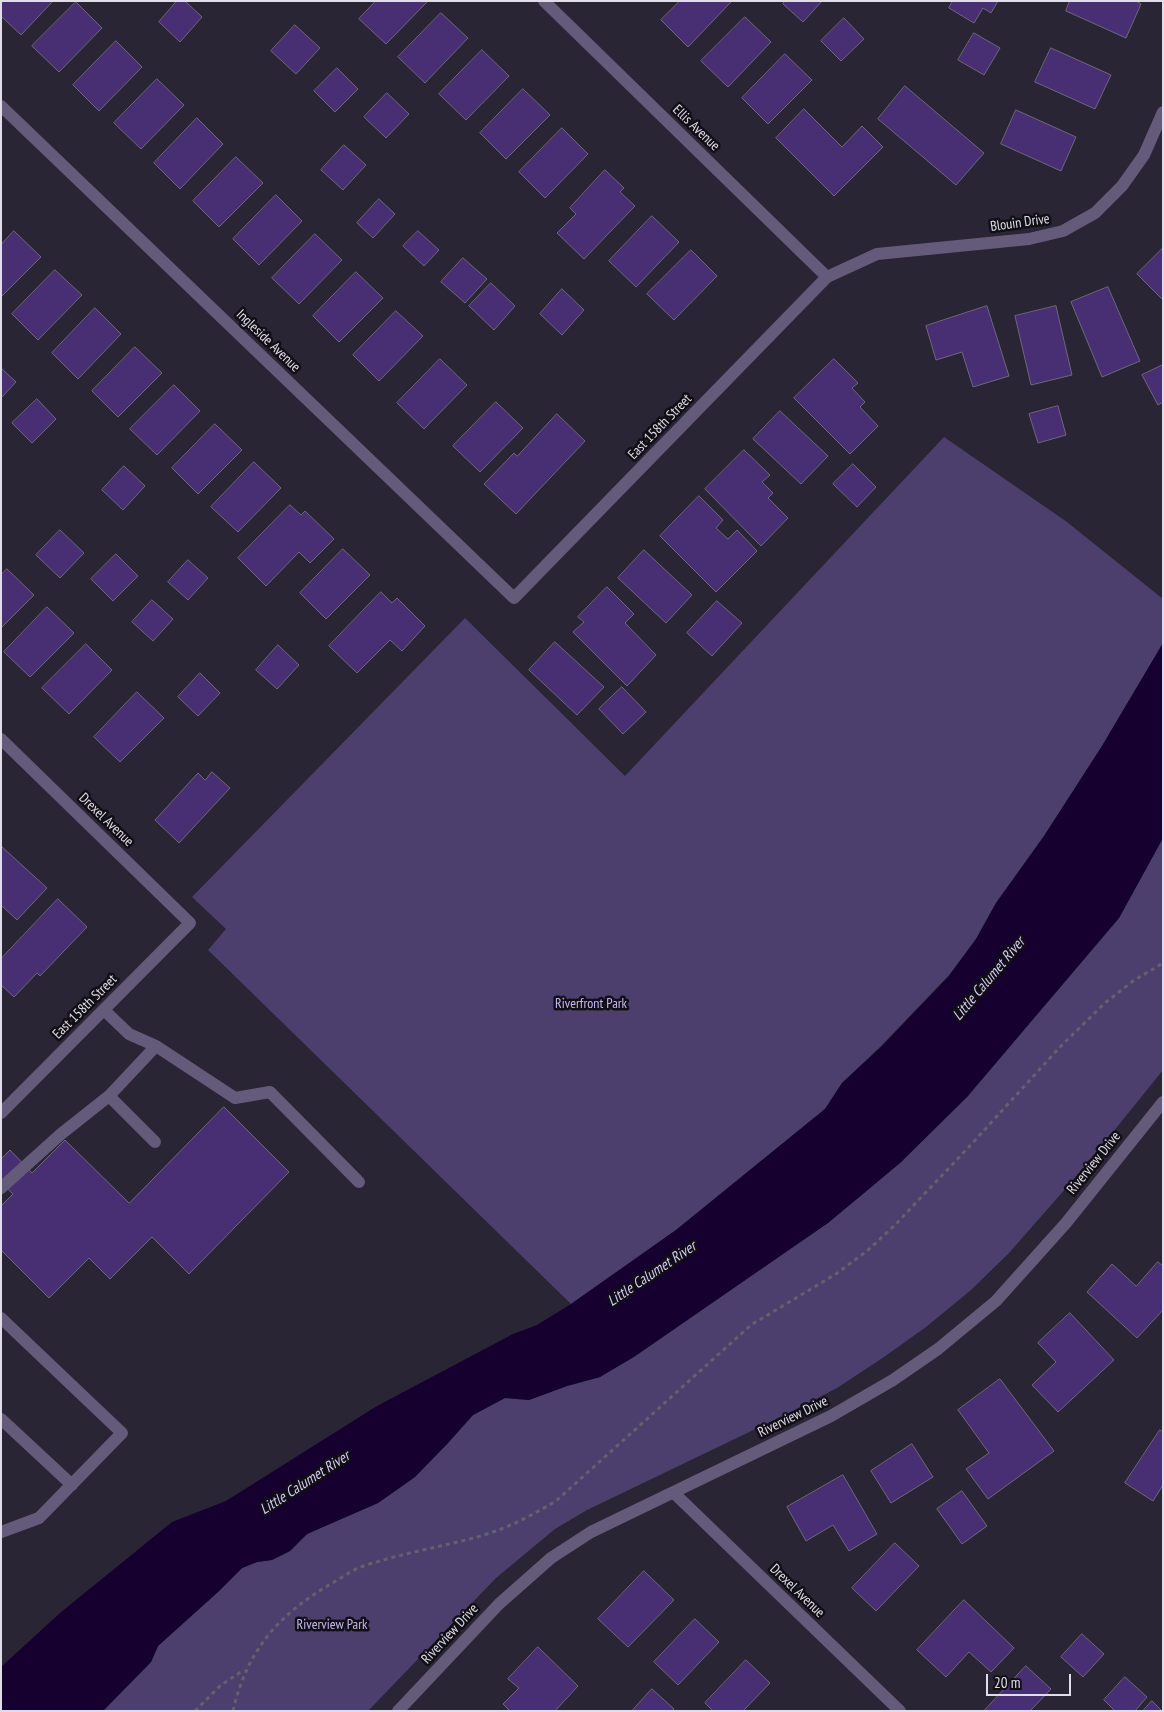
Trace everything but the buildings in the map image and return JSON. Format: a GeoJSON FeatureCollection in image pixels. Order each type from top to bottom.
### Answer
{"type":"FeatureCollection","features":[{"type":"Feature","properties":{"kind":"street","name":"Ellis Avenue"},"geometry":{"type":"LineString","coordinates":[[544,1],[827,276]]}},
{"type":"Feature","properties":{"kind":"street","name":"Ingleside Avenue"},"geometry":{"type":"LineString","coordinates":[[1,106],[514,598]]}},
{"type":"Feature","properties":{"kind":"street","name":"Blouin Drive"},"geometry":{"type":"LineString","coordinates":[[827,276],[877,254],[1029,239],[1063,231],[1095,214],[1122,186],[1144,155],[1163,112]]}},
{"type":"Feature","properties":{"kind":"street","name":"East 158th Street"},"geometry":{"type":"LineString","coordinates":[[514,598],[827,276]]}},
{"type":"Feature","properties":{"kind":"street","name":"Drexel Avenue"},"geometry":{"type":"LineString","coordinates":[[1,739],[190,923]]}},
{"type":"Feature","properties":{"kind":"street","name":"East 158th Street"},"geometry":{"type":"LineString","coordinates":[[1,1113],[190,923]]}},
{"type":"Feature","properties":{"kind":"street"},"geometry":{"type":"LineString","coordinates":[[104,1010],[129,1034],[156,1046],[235,1098],[270,1092],[360,1182]]}},
{"type":"Feature","properties":{"kind":"street"},"geometry":{"type":"LineString","coordinates":[[1,1188],[61,1134],[109,1096],[156,1046]]}},
{"type":"Feature","properties":{"kind":"street"},"geometry":{"type":"LineString","coordinates":[[109,1096],[156,1142]]}},
{"type":"Feature","properties":{"kind":"street","name":"Riverview Drive"},"geometry":{"type":"LineString","coordinates":[[398,1711],[498,1604],[551,1558],[591,1532],[831,1416],[893,1380],[938,1349],[996,1301],[1066,1222],[1163,1102]]}},
{"type":"Feature","properties":{"kind":"street"},"geometry":{"type":"LineString","coordinates":[[1,1318],[122,1433],[39,1518],[1,1532]]}},
{"type":"Feature","properties":{"kind":"street"},"geometry":{"type":"LineString","coordinates":[[1,1418],[72,1485]]}},
{"type":"Feature","properties":{"kind":"street","name":"Drexel Avenue"},"geometry":{"type":"LineString","coordinates":[[674,1493],[900,1711]]}},
{"type":"Feature","properties":{"kind":"path"},"geometry":{"type":"LineString","coordinates":[[232,1711],[237,1691],[246,1669],[262,1642],[290,1611],[358,1568],[487,1534],[524,1520],[556,1501],[751,1325],[836,1274],[868,1251],[1060,1047],[1092,1016],[1133,981],[1163,964]]}},
{"type":"Feature","properties":{"kind":"path"},"geometry":{"type":"LineString","coordinates":[[195,1711],[221,1685],[246,1669]]}},
{"type":"Feature","properties":{"kind":"green space","name":"Riverfront Park"},"geometry":{"type":"Polygon","coordinates":[[[944,437],[1067,522],[1163,599],[1163,643],[1102,746],[1044,836],[996,903],[976,939],[949,975],[881,1046],[842,1083],[825,1109],[676,1230],[571,1304],[208,950],[226,929],[192,897],[465,618],[625,776],[944,437]]]}},
{"type":"Feature","properties":{"kind":"green space","name":"Riverview Park"},"geometry":{"type":"Polygon","coordinates":[[[1163,838],[1163,1070],[1088,1163],[1009,1253],[971,1290],[926,1327],[837,1388],[587,1510],[555,1529],[496,1578],[368,1711],[103,1711],[151,1662],[158,1646],[242,1568],[257,1562],[272,1560],[290,1551],[307,1534],[378,1503],[415,1477],[473,1415],[505,1398],[529,1400],[567,1386],[600,1377],[828,1223],[900,1163],[967,1097],[1119,918],[1163,838]]]}},
{"type":"Feature","properties":{"kind":"water","name":"Little Calumet River"},"geometry":{"type":"Polygon","coordinates":[[[1163,643],[1163,838],[1119,918],[967,1097],[900,1163],[828,1223],[634,1357],[600,1377],[567,1386],[529,1400],[505,1398],[473,1415],[415,1477],[378,1503],[307,1534],[290,1551],[272,1560],[257,1562],[242,1568],[158,1646],[151,1662],[103,1711],[1,1711],[1,1667],[60,1613],[172,1522],[226,1501],[377,1406],[513,1334],[537,1325],[571,1304],[676,1230],[825,1109],[842,1083],[882,1046],[949,976],[976,939],[996,903],[1044,836],[1102,746],[1163,643]]]}}]}
